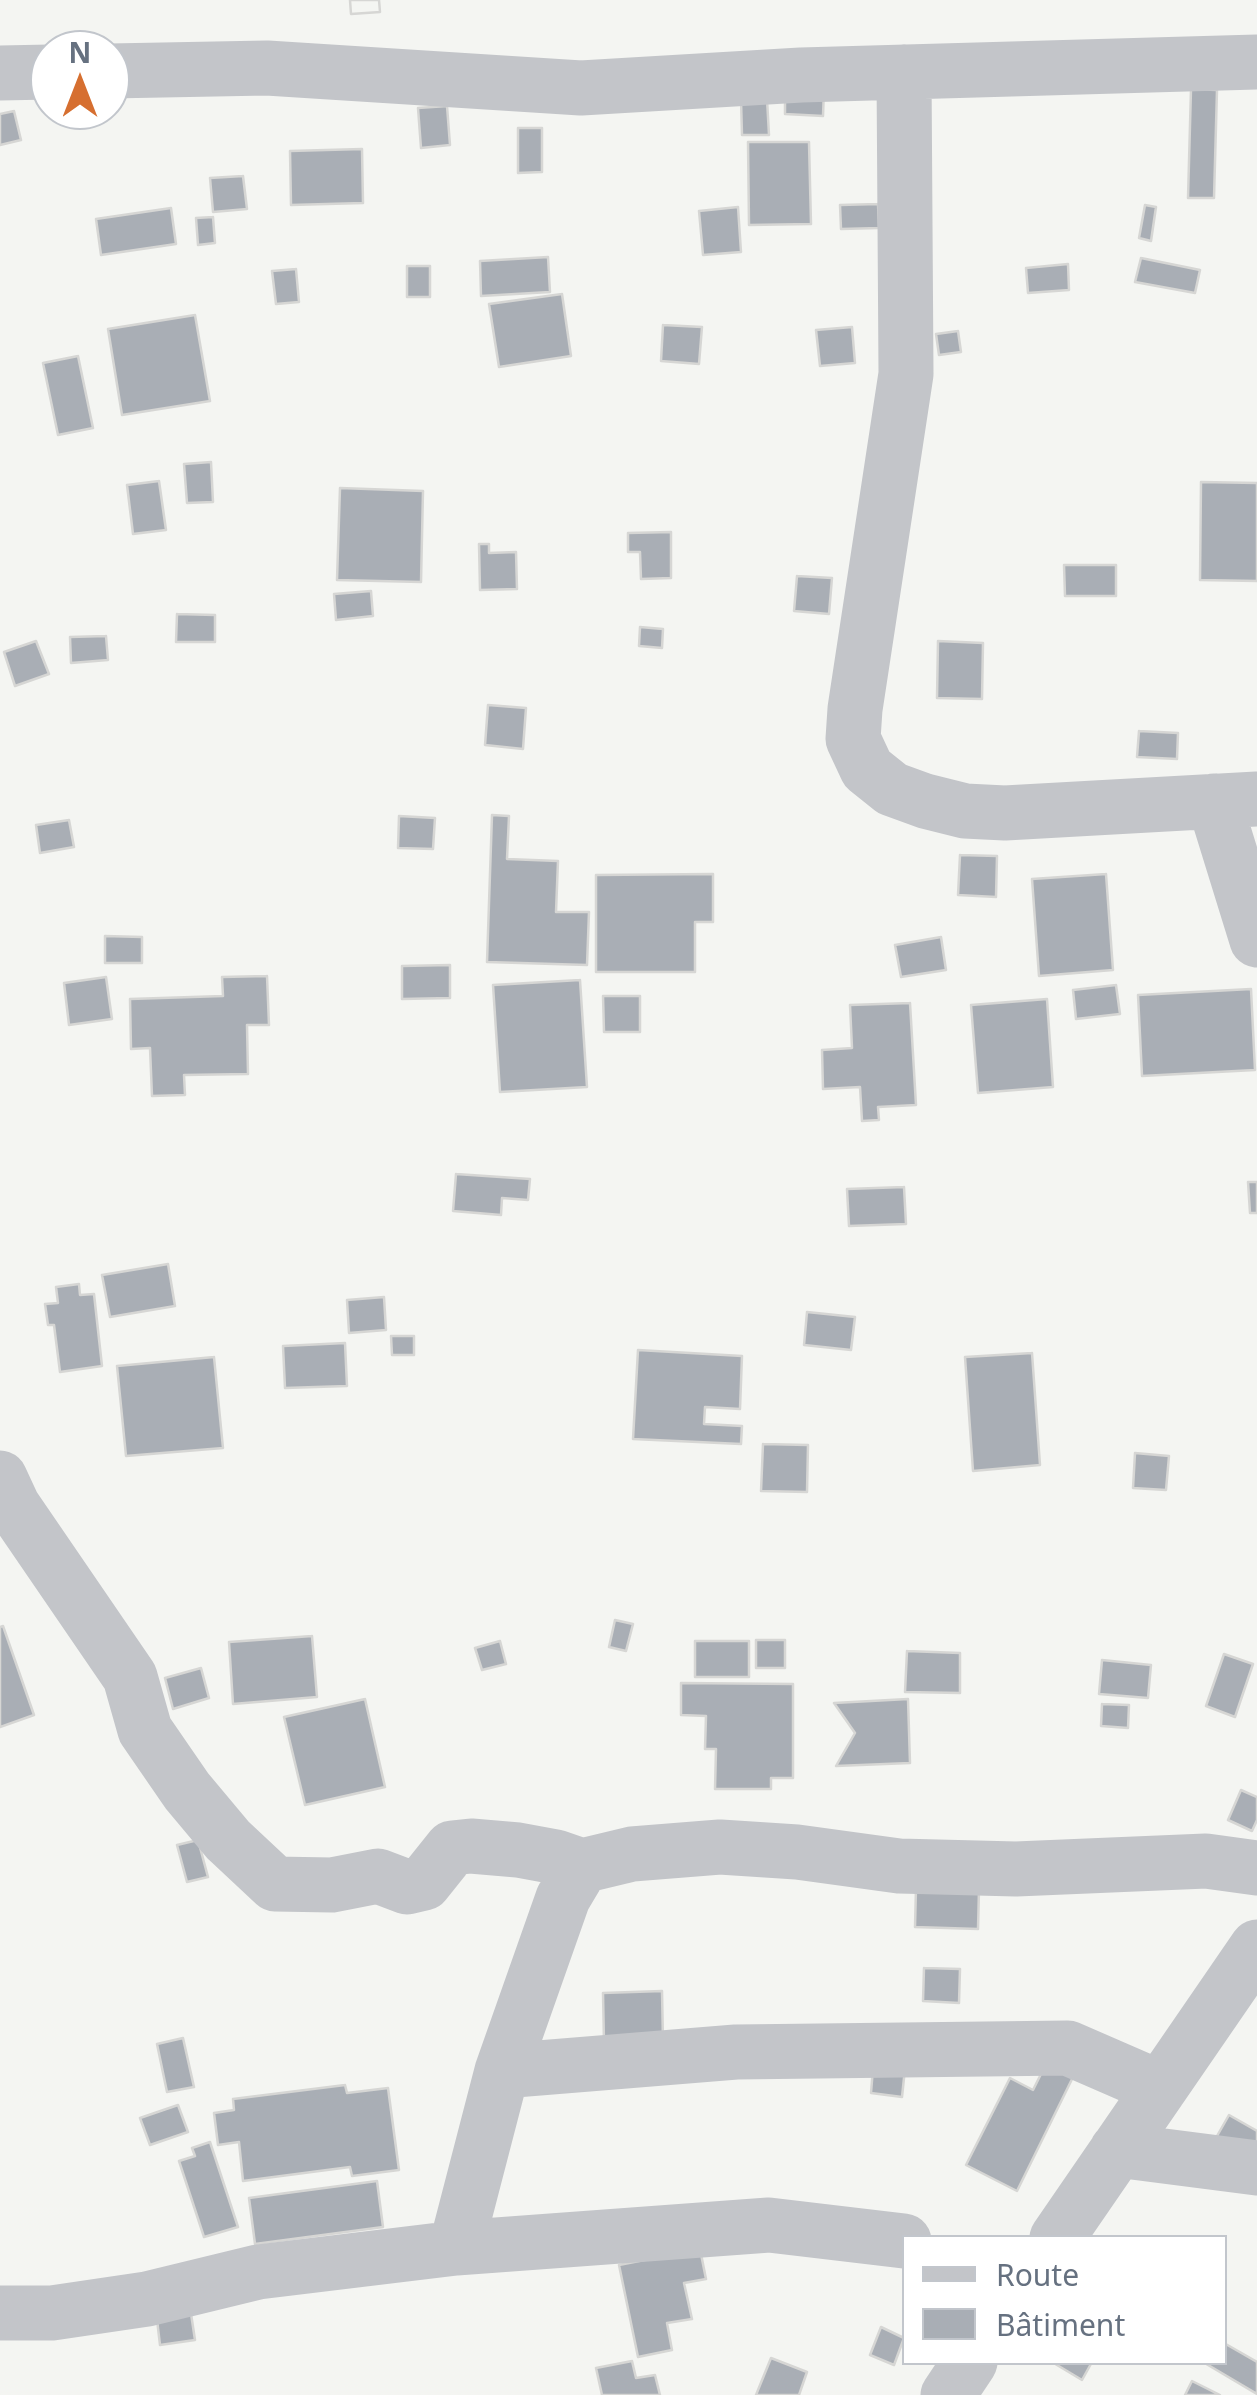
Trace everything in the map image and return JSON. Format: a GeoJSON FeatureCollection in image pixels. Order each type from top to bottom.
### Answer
{"type":"FeatureCollection","features":[{"type":"Feature","properties":{"kind":"street"},"geometry":{"type":"LineString","coordinates":[[130,71],[267,68],[580,88],[801,75],[1257,62]]}},
{"type":"Feature","properties":{"kind":"street"},"geometry":{"type":"LineString","coordinates":[[0,73],[30,72]]}},
{"type":"Feature","properties":{"kind":"street"},"geometry":{"type":"LineString","coordinates":[[904,72],[906,374],[853,739],[867,769],[892,789],[965,811],[1235,800],[1257,940]]}},
{"type":"Feature","properties":{"kind":"street"},"geometry":{"type":"LineString","coordinates":[[0,1478],[13,1506],[19,1544],[130,1677],[144,1730],[228,1840],[275,1884],[332,1885],[378,1876],[408,1887],[424,1883],[452,1848],[471,1846],[518,1850],[582,1866],[632,1854],[720,1847],[797,1852],[899,1866],[1016,1869],[1206,1861],[1257,1868]]}},
{"type":"Feature","properties":{"kind":"street"},"geometry":{"type":"LineString","coordinates":[[456,2248],[502,2070],[563,1898],[582,1866]]}},
{"type":"Feature","properties":{"kind":"street"},"geometry":{"type":"LineString","coordinates":[[1059,2235],[1257,1947]]}},
{"type":"Feature","properties":{"kind":"street"},"geometry":{"type":"LineString","coordinates":[[502,2070],[736,2052],[1068,2048],[1160,2088]]}},
{"type":"Feature","properties":{"kind":"street"},"geometry":{"type":"LineString","coordinates":[[1117,2150],[1257,2168]]}},
{"type":"Feature","properties":{"kind":"street"},"geometry":{"type":"LineString","coordinates":[[0,2313],[52,2313],[147,2299],[258,2272],[456,2248],[769,2225],[902,2241]]}},
{"type":"Feature","properties":{"kind":"street"},"geometry":{"type":"LineString","coordinates":[[948,2395],[968,2365]]}},
{"type":"Feature","properties":{"kind":"building"},"geometry":{"type":"Polygon","coordinates":[[[350,0],[379,0],[380,12],[351,14],[350,0]]]}},
{"type":"Feature","properties":{"kind":"building"},"geometry":{"type":"Polygon","coordinates":[[[350,0],[379,0],[380,12],[351,14],[350,0]]]}},
{"type":"Feature","properties":{"kind":"building"},"geometry":{"type":"Polygon","coordinates":[[[785,88],[824,89],[823,116],[785,114],[785,88]]]}},
{"type":"Feature","properties":{"kind":"building"},"geometry":{"type":"Polygon","coordinates":[[[1191,89],[1217,90],[1214,198],[1188,198],[1191,89]]]}},
{"type":"Feature","properties":{"kind":"building"},"geometry":{"type":"Polygon","coordinates":[[[767,99],[769,135],[742,135],[741,100],[767,99]]]}},
{"type":"Feature","properties":{"kind":"building"},"geometry":{"type":"Polygon","coordinates":[[[447,106],[450,145],[421,148],[418,108],[447,106]]]}},
{"type":"Feature","properties":{"kind":"building"},"geometry":{"type":"Polygon","coordinates":[[[14,111],[21,140],[0,145],[0,114],[14,111]]]}},
{"type":"Feature","properties":{"kind":"building"},"geometry":{"type":"Polygon","coordinates":[[[518,128],[542,128],[542,172],[518,173],[518,128]]]}},
{"type":"Feature","properties":{"kind":"building"},"geometry":{"type":"Polygon","coordinates":[[[748,142],[809,142],[811,224],[749,225],[748,142]]]}},
{"type":"Feature","properties":{"kind":"building"},"geometry":{"type":"Polygon","coordinates":[[[362,149],[363,203],[291,205],[290,151],[362,149]]]}},
{"type":"Feature","properties":{"kind":"building"},"geometry":{"type":"Polygon","coordinates":[[[243,176],[247,209],[213,212],[210,178],[243,176]]]}},
{"type":"Feature","properties":{"kind":"building"},"geometry":{"type":"Polygon","coordinates":[[[878,204],[879,228],[841,229],[840,205],[878,204]]]}},
{"type":"Feature","properties":{"kind":"building"},"geometry":{"type":"Polygon","coordinates":[[[1145,205],[1156,207],[1151,241],[1139,238],[1145,205]]]}},
{"type":"Feature","properties":{"kind":"building"},"geometry":{"type":"Polygon","coordinates":[[[738,207],[741,252],[703,255],[699,211],[738,207]]]}},
{"type":"Feature","properties":{"kind":"building"},"geometry":{"type":"Polygon","coordinates":[[[171,208],[176,244],[101,255],[96,219],[171,208]]]}},
{"type":"Feature","properties":{"kind":"building"},"geometry":{"type":"Polygon","coordinates":[[[213,217],[215,243],[198,245],[196,218],[213,217]]]}},
{"type":"Feature","properties":{"kind":"building"},"geometry":{"type":"Polygon","coordinates":[[[548,257],[550,292],[481,296],[480,261],[548,257]]]}},
{"type":"Feature","properties":{"kind":"building"},"geometry":{"type":"Polygon","coordinates":[[[1141,258],[1200,270],[1195,293],[1135,282],[1141,258]]]}},
{"type":"Feature","properties":{"kind":"building"},"geometry":{"type":"Polygon","coordinates":[[[1068,264],[1069,290],[1028,293],[1026,268],[1068,264]]]}},
{"type":"Feature","properties":{"kind":"building"},"geometry":{"type":"Polygon","coordinates":[[[407,266],[430,266],[430,297],[407,297],[407,266]]]}},
{"type":"Feature","properties":{"kind":"building"},"geometry":{"type":"Polygon","coordinates":[[[296,269],[299,302],[276,304],[272,271],[296,269]]]}},
{"type":"Feature","properties":{"kind":"building"},"geometry":{"type":"Polygon","coordinates":[[[562,294],[571,356],[499,367],[489,304],[562,294]]]}},
{"type":"Feature","properties":{"kind":"building"},"geometry":{"type":"Polygon","coordinates":[[[195,315],[210,401],[122,415],[108,329],[195,315]]]}},
{"type":"Feature","properties":{"kind":"building"},"geometry":{"type":"Polygon","coordinates":[[[663,325],[702,327],[699,364],[661,361],[663,325]]]}},
{"type":"Feature","properties":{"kind":"building"},"geometry":{"type":"Polygon","coordinates":[[[852,327],[855,363],[820,366],[816,330],[852,327]]]}},
{"type":"Feature","properties":{"kind":"building"},"geometry":{"type":"Polygon","coordinates":[[[958,331],[961,352],[939,355],[936,334],[958,331]]]}},
{"type":"Feature","properties":{"kind":"building"},"geometry":{"type":"Polygon","coordinates":[[[78,356],[93,428],[58,435],[43,363],[78,356]]]}},
{"type":"Feature","properties":{"kind":"building"},"geometry":{"type":"Polygon","coordinates":[[[211,462],[213,502],[187,503],[184,464],[211,462]]]}},
{"type":"Feature","properties":{"kind":"building"},"geometry":{"type":"Polygon","coordinates":[[[159,481],[166,530],[133,534],[127,485],[159,481]]]}},
{"type":"Feature","properties":{"kind":"building"},"geometry":{"type":"Polygon","coordinates":[[[1201,482],[1257,483],[1257,581],[1200,580],[1201,482]]]}},
{"type":"Feature","properties":{"kind":"building"},"geometry":{"type":"Polygon","coordinates":[[[340,488],[423,491],[421,582],[337,580],[340,488]]]}},
{"type":"Feature","properties":{"kind":"building"},"geometry":{"type":"Polygon","coordinates":[[[671,532],[671,578],[641,579],[640,552],[628,552],[628,533],[671,532]]]}},
{"type":"Feature","properties":{"kind":"building"},"geometry":{"type":"Polygon","coordinates":[[[479,544],[489,544],[489,553],[516,552],[517,589],[480,590],[479,544]]]}},
{"type":"Feature","properties":{"kind":"building"},"geometry":{"type":"Polygon","coordinates":[[[1064,565],[1116,565],[1116,596],[1065,596],[1064,565]]]}},
{"type":"Feature","properties":{"kind":"building"},"geometry":{"type":"Polygon","coordinates":[[[797,576],[832,578],[829,614],[794,611],[797,576]]]}},
{"type":"Feature","properties":{"kind":"building"},"geometry":{"type":"Polygon","coordinates":[[[371,591],[373,616],[336,620],[334,594],[371,591]]]}},
{"type":"Feature","properties":{"kind":"building"},"geometry":{"type":"Polygon","coordinates":[[[177,614],[215,615],[215,642],[176,642],[177,614]]]}},
{"type":"Feature","properties":{"kind":"building"},"geometry":{"type":"Polygon","coordinates":[[[640,627],[663,629],[662,648],[639,646],[640,627]]]}},
{"type":"Feature","properties":{"kind":"building"},"geometry":{"type":"Polygon","coordinates":[[[106,636],[108,660],[71,663],[70,637],[106,636]]]}},
{"type":"Feature","properties":{"kind":"building"},"geometry":{"type":"Polygon","coordinates":[[[36,641],[49,674],[15,686],[4,652],[36,641]]]}},
{"type":"Feature","properties":{"kind":"building"},"geometry":{"type":"Polygon","coordinates":[[[938,641],[983,643],[982,699],[937,698],[938,641]]]}},
{"type":"Feature","properties":{"kind":"building"},"geometry":{"type":"Polygon","coordinates":[[[488,705],[526,708],[523,749],[485,745],[488,705]]]}},
{"type":"Feature","properties":{"kind":"building"},"geometry":{"type":"Polygon","coordinates":[[[1139,731],[1178,733],[1177,759],[1137,757],[1139,731]]]}},
{"type":"Feature","properties":{"kind":"building"},"geometry":{"type":"Polygon","coordinates":[[[492,815],[509,816],[507,859],[558,861],[556,912],[589,912],[587,965],[487,962],[492,815]]]}},
{"type":"Feature","properties":{"kind":"building"},"geometry":{"type":"Polygon","coordinates":[[[399,816],[435,818],[433,849],[398,848],[399,816]]]}},
{"type":"Feature","properties":{"kind":"building"},"geometry":{"type":"Polygon","coordinates":[[[69,820],[74,847],[40,853],[36,825],[69,820]]]}},
{"type":"Feature","properties":{"kind":"building"},"geometry":{"type":"Polygon","coordinates":[[[960,855],[997,856],[996,897],[958,895],[960,855]]]}},
{"type":"Feature","properties":{"kind":"building"},"geometry":{"type":"Polygon","coordinates":[[[713,874],[713,922],[695,922],[695,972],[596,972],[596,875],[713,874]]]}},
{"type":"Feature","properties":{"kind":"building"},"geometry":{"type":"Polygon","coordinates":[[[1106,874],[1113,970],[1039,976],[1032,879],[1106,874]]]}},
{"type":"Feature","properties":{"kind":"building"},"geometry":{"type":"Polygon","coordinates":[[[105,936],[142,937],[142,963],[105,963],[105,936]]]}},
{"type":"Feature","properties":{"kind":"building"},"geometry":{"type":"Polygon","coordinates":[[[941,937],[946,970],[901,977],[895,945],[941,937]]]}},
{"type":"Feature","properties":{"kind":"building"},"geometry":{"type":"Polygon","coordinates":[[[450,965],[450,998],[402,999],[402,966],[450,965]]]}},
{"type":"Feature","properties":{"kind":"building"},"geometry":{"type":"Polygon","coordinates":[[[267,976],[269,1025],[247,1025],[248,1074],[184,1075],[185,1095],[152,1096],[150,1048],[131,1049],[130,999],[223,996],[222,977],[267,976]]]}},
{"type":"Feature","properties":{"kind":"building"},"geometry":{"type":"Polygon","coordinates":[[[106,977],[112,1019],[69,1025],[64,983],[106,977]]]}},
{"type":"Feature","properties":{"kind":"building"},"geometry":{"type":"Polygon","coordinates":[[[580,980],[587,1087],[500,1092],[493,985],[580,980]]]}},
{"type":"Feature","properties":{"kind":"building"},"geometry":{"type":"Polygon","coordinates":[[[1116,985],[1120,1014],[1076,1019],[1073,990],[1116,985]]]}},
{"type":"Feature","properties":{"kind":"building"},"geometry":{"type":"Polygon","coordinates":[[[1251,989],[1255,1070],[1142,1076],[1138,995],[1251,989]]]}},
{"type":"Feature","properties":{"kind":"building"},"geometry":{"type":"Polygon","coordinates":[[[603,996],[640,996],[640,1032],[604,1032],[603,996]]]}},
{"type":"Feature","properties":{"kind":"building"},"geometry":{"type":"Polygon","coordinates":[[[1047,999],[1053,1087],[978,1093],[971,1005],[1047,999]]]}},
{"type":"Feature","properties":{"kind":"building"},"geometry":{"type":"Polygon","coordinates":[[[910,1003],[916,1105],[878,1107],[879,1120],[862,1121],[860,1087],[823,1089],[822,1050],[852,1048],[850,1005],[910,1003]]]}},
{"type":"Feature","properties":{"kind":"building"},"geometry":{"type":"Polygon","coordinates":[[[456,1174],[530,1179],[528,1200],[502,1198],[501,1215],[453,1211],[456,1174]]]}},
{"type":"Feature","properties":{"kind":"building"},"geometry":{"type":"Polygon","coordinates":[[[1248,1182],[1257,1182],[1257,1213],[1250,1213],[1248,1182]]]}},
{"type":"Feature","properties":{"kind":"building"},"geometry":{"type":"Polygon","coordinates":[[[904,1187],[906,1224],[849,1226],[847,1189],[904,1187]]]}},
{"type":"Feature","properties":{"kind":"building"},"geometry":{"type":"Polygon","coordinates":[[[168,1264],[175,1306],[110,1317],[102,1275],[168,1264]]]}},
{"type":"Feature","properties":{"kind":"building"},"geometry":{"type":"Polygon","coordinates":[[[79,1284],[80,1295],[94,1294],[102,1366],[60,1372],[54,1325],[48,1325],[45,1304],[58,1303],[56,1287],[79,1284]]]}},
{"type":"Feature","properties":{"kind":"building"},"geometry":{"type":"Polygon","coordinates":[[[384,1297],[386,1330],[349,1333],[347,1300],[384,1297]]]}},
{"type":"Feature","properties":{"kind":"building"},"geometry":{"type":"Polygon","coordinates":[[[807,1312],[855,1317],[851,1350],[804,1345],[807,1312]]]}},
{"type":"Feature","properties":{"kind":"building"},"geometry":{"type":"Polygon","coordinates":[[[391,1336],[414,1336],[414,1355],[392,1355],[391,1336]]]}},
{"type":"Feature","properties":{"kind":"building"},"geometry":{"type":"Polygon","coordinates":[[[345,1343],[347,1386],[285,1388],[283,1346],[345,1343]]]}},
{"type":"Feature","properties":{"kind":"building"},"geometry":{"type":"Polygon","coordinates":[[[638,1350],[742,1356],[740,1409],[705,1407],[704,1424],[742,1426],[741,1444],[633,1439],[638,1350]]]}},
{"type":"Feature","properties":{"kind":"building"},"geometry":{"type":"Polygon","coordinates":[[[1032,1353],[1040,1465],[973,1471],[965,1357],[1032,1353]]]}},
{"type":"Feature","properties":{"kind":"building"},"geometry":{"type":"Polygon","coordinates":[[[214,1357],[223,1448],[126,1456],[117,1366],[214,1357]]]}},
{"type":"Feature","properties":{"kind":"building"},"geometry":{"type":"Polygon","coordinates":[[[763,1444],[808,1445],[807,1492],[761,1491],[763,1444]]]}},
{"type":"Feature","properties":{"kind":"building"},"geometry":{"type":"Polygon","coordinates":[[[1135,1453],[1169,1456],[1166,1490],[1133,1488],[1135,1453]]]}},
{"type":"Feature","properties":{"kind":"building"},"geometry":{"type":"Polygon","coordinates":[[[615,1620],[633,1624],[626,1651],[609,1647],[615,1620]]]}},
{"type":"Feature","properties":{"kind":"building"},"geometry":{"type":"Polygon","coordinates":[[[3,1626],[34,1715],[0,1727],[0,1627],[3,1626]]]}},
{"type":"Feature","properties":{"kind":"building"},"geometry":{"type":"Polygon","coordinates":[[[312,1636],[317,1697],[233,1704],[229,1642],[312,1636]]]}},
{"type":"Feature","properties":{"kind":"building"},"geometry":{"type":"Polygon","coordinates":[[[756,1640],[785,1640],[785,1668],[756,1668],[756,1640]]]}},
{"type":"Feature","properties":{"kind":"building"},"geometry":{"type":"Polygon","coordinates":[[[500,1641],[506,1664],[482,1670],[475,1648],[500,1641]]]}},
{"type":"Feature","properties":{"kind":"building"},"geometry":{"type":"Polygon","coordinates":[[[695,1641],[749,1641],[749,1677],[695,1677],[695,1641]]]}},
{"type":"Feature","properties":{"kind":"building"},"geometry":{"type":"Polygon","coordinates":[[[907,1651],[960,1653],[960,1693],[905,1692],[907,1651]]]}},
{"type":"Feature","properties":{"kind":"building"},"geometry":{"type":"Polygon","coordinates":[[[1224,1654],[1253,1664],[1235,1717],[1206,1706],[1224,1654]]]}},
{"type":"Feature","properties":{"kind":"building"},"geometry":{"type":"Polygon","coordinates":[[[1102,1660],[1151,1665],[1148,1698],[1099,1694],[1102,1660]]]}},
{"type":"Feature","properties":{"kind":"building"},"geometry":{"type":"Polygon","coordinates":[[[201,1668],[209,1698],[173,1709],[165,1678],[201,1668]]]}},
{"type":"Feature","properties":{"kind":"building"},"geometry":{"type":"Polygon","coordinates":[[[681,1683],[793,1684],[793,1778],[771,1778],[771,1789],[715,1789],[716,1749],[705,1749],[706,1716],[681,1715],[681,1683]]]}},
{"type":"Feature","properties":{"kind":"building"},"geometry":{"type":"Polygon","coordinates":[[[365,1699],[385,1787],[305,1805],[284,1717],[365,1699]]]}},
{"type":"Feature","properties":{"kind":"building"},"geometry":{"type":"Polygon","coordinates":[[[908,1699],[910,1763],[836,1766],[855,1733],[834,1703],[908,1699]]]}},
{"type":"Feature","properties":{"kind":"building"},"geometry":{"type":"Polygon","coordinates":[[[1102,1704],[1129,1705],[1128,1728],[1101,1726],[1102,1704]]]}},
{"type":"Feature","properties":{"kind":"building"},"geometry":{"type":"Polygon","coordinates":[[[1241,1790],[1257,1797],[1257,1820],[1252,1831],[1228,1820],[1241,1790]]]}},
{"type":"Feature","properties":{"kind":"building"},"geometry":{"type":"Polygon","coordinates":[[[198,1840],[208,1877],[187,1882],[177,1845],[198,1840]]]}},
{"type":"Feature","properties":{"kind":"building"},"geometry":{"type":"Polygon","coordinates":[[[916,1888],[979,1889],[978,1929],[915,1927],[916,1888]]]}},
{"type":"Feature","properties":{"kind":"building"},"geometry":{"type":"Polygon","coordinates":[[[924,1968],[960,1969],[959,2003],[923,2001],[924,1968]]]}},
{"type":"Feature","properties":{"kind":"building"},"geometry":{"type":"Polygon","coordinates":[[[662,1991],[663,2042],[604,2043],[603,1993],[662,1991]]]}},
{"type":"Feature","properties":{"kind":"building"},"geometry":{"type":"Polygon","coordinates":[[[183,2038],[194,2087],[167,2092],[157,2044],[183,2038]]]}},
{"type":"Feature","properties":{"kind":"building"},"geometry":{"type":"Polygon","coordinates":[[[874,2056],[906,2059],[902,2097],[871,2093],[874,2056]]]}},
{"type":"Feature","properties":{"kind":"building"},"geometry":{"type":"Polygon","coordinates":[[[1049,2058],[1076,2071],[1017,2191],[966,2165],[1010,2078],[1033,2090],[1049,2058]]]}},
{"type":"Feature","properties":{"kind":"building"},"geometry":{"type":"Polygon","coordinates":[[[345,2085],[347,2093],[388,2088],[399,2170],[352,2176],[350,2167],[243,2181],[239,2142],[218,2145],[214,2113],[234,2110],[233,2099],[345,2085]]]}},
{"type":"Feature","properties":{"kind":"building"},"geometry":{"type":"Polygon","coordinates":[[[178,2105],[188,2132],[150,2145],[140,2118],[178,2105]]]}},
{"type":"Feature","properties":{"kind":"building"},"geometry":{"type":"Polygon","coordinates":[[[1229,2115],[1257,2131],[1257,2159],[1217,2136],[1229,2115]]]}},
{"type":"Feature","properties":{"kind":"building"},"geometry":{"type":"Polygon","coordinates":[[[210,2142],[238,2227],[204,2237],[179,2161],[195,2156],[192,2148],[210,2142]]]}},
{"type":"Feature","properties":{"kind":"building"},"geometry":{"type":"Polygon","coordinates":[[[377,2181],[383,2227],[255,2244],[249,2198],[377,2181]]]}},
{"type":"Feature","properties":{"kind":"building"},"geometry":{"type":"Polygon","coordinates":[[[700,2249],[706,2279],[684,2283],[692,2319],[667,2323],[672,2350],[638,2357],[619,2265],[700,2249]]]}},
{"type":"Feature","properties":{"kind":"building"},"geometry":{"type":"Polygon","coordinates":[[[190,2307],[195,2340],[160,2345],[156,2311],[190,2307]]]}},
{"type":"Feature","properties":{"kind":"building"},"geometry":{"type":"Polygon","coordinates":[[[881,2327],[902,2337],[894,2365],[870,2355],[881,2327]]]}},
{"type":"Feature","properties":{"kind":"building"},"geometry":{"type":"Polygon","coordinates":[[[1227,2345],[1257,2362],[1257,2394],[1208,2365],[1227,2365],[1227,2345]]]}},
{"type":"Feature","properties":{"kind":"building"},"geometry":{"type":"Polygon","coordinates":[[[771,2358],[807,2372],[799,2395],[756,2395],[771,2358]]]}},
{"type":"Feature","properties":{"kind":"building"},"geometry":{"type":"Polygon","coordinates":[[[632,2361],[636,2378],[655,2375],[660,2395],[602,2395],[596,2368],[632,2361]]]}},
{"type":"Feature","properties":{"kind":"building"},"geometry":{"type":"Polygon","coordinates":[[[1057,2365],[1090,2365],[1082,2380],[1057,2365]]]}},
{"type":"Feature","properties":{"kind":"building"},"geometry":{"type":"Polygon","coordinates":[[[1192,2381],[1220,2395],[1185,2395],[1192,2381]]]}}]}
